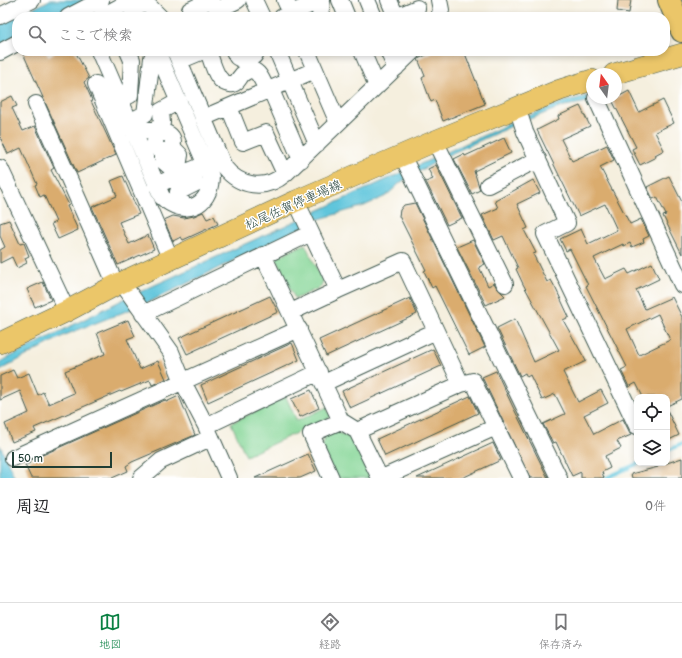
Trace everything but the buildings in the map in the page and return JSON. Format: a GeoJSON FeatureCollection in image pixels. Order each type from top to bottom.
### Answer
{"type":"FeatureCollection","features":[{"type":"Feature","properties":{"kind":"highway"},"geometry":{"type":"LineString","coordinates":[[669,0],[682,31]]}},
{"type":"Feature","properties":{"kind":"main road"},"geometry":{"type":"LineString","coordinates":[[622,72],[682,54]]}},
{"type":"Feature","properties":{"kind":"main road","name":"松尾佐賀停車場線"},"geometry":{"type":"LineString","coordinates":[[0,343],[123,288],[172,260],[304,219],[440,151],[520,116],[560,90],[586,88]]}},
{"type":"Feature","properties":{"kind":"street"},"geometry":{"type":"LineString","coordinates":[[0,16],[32,0]]}},
{"type":"Feature","properties":{"kind":"street"},"geometry":{"type":"LineString","coordinates":[[162,12],[164,0]]}},
{"type":"Feature","properties":{"kind":"street"},"geometry":{"type":"LineString","coordinates":[[191,12],[190,10],[211,0]]}},
{"type":"Feature","properties":{"kind":"street"},"geometry":{"type":"LineString","coordinates":[[218,12],[217,10],[238,0]]}},
{"type":"Feature","properties":{"kind":"street"},"geometry":{"type":"LineString","coordinates":[[254,0],[260,12]]}},
{"type":"Feature","properties":{"kind":"street"},"geometry":{"type":"LineString","coordinates":[[340,0],[344,12]]}},
{"type":"Feature","properties":{"kind":"street"},"geometry":{"type":"LineString","coordinates":[[367,0],[372,12]]}},
{"type":"Feature","properties":{"kind":"street"},"geometry":{"type":"LineString","coordinates":[[389,0],[394,12]]}},
{"type":"Feature","properties":{"kind":"street"},"geometry":{"type":"LineString","coordinates":[[439,0],[440,12]]}},
{"type":"Feature","properties":{"kind":"street"},"geometry":{"type":"LineString","coordinates":[[104,12],[146,3],[156,12]]}},
{"type":"Feature","properties":{"kind":"street"},"geometry":{"type":"LineString","coordinates":[[288,12],[319,4]]}},
{"type":"Feature","properties":{"kind":"street"},"geometry":{"type":"LineString","coordinates":[[408,12],[417,8]]}},
{"type":"Feature","properties":{"kind":"street"},"geometry":{"type":"LineString","coordinates":[[0,52],[12,46]]}},
{"type":"Feature","properties":{"kind":"street"},"geometry":{"type":"LineString","coordinates":[[103,56],[132,129],[211,177],[208,193],[201,202],[194,206],[184,208],[172,206],[167,202],[162,197],[156,185]]}},
{"type":"Feature","properties":{"kind":"street"},"geometry":{"type":"LineString","coordinates":[[120,100],[130,95],[132,60],[130,56]]}},
{"type":"Feature","properties":{"kind":"street"},"geometry":{"type":"LineString","coordinates":[[132,129],[145,114],[152,58],[154,56]]}},
{"type":"Feature","properties":{"kind":"street"},"geometry":{"type":"LineString","coordinates":[[156,185],[176,157],[179,101],[159,56]]}},
{"type":"Feature","properties":{"kind":"street"},"geometry":{"type":"LineString","coordinates":[[177,56],[224,167],[231,175],[241,182],[253,185],[277,181],[408,56]]}},
{"type":"Feature","properties":{"kind":"street"},"geometry":{"type":"LineString","coordinates":[[210,56],[220,80],[224,84],[233,84],[245,72],[254,71],[260,75],[269,90],[300,160]]}},
{"type":"Feature","properties":{"kind":"street"},"geometry":{"type":"LineString","coordinates":[[236,56],[243,60],[254,56]]}},
{"type":"Feature","properties":{"kind":"street"},"geometry":{"type":"LineString","coordinates":[[279,56],[290,81],[306,106],[317,144]]}},
{"type":"Feature","properties":{"kind":"street"},"geometry":{"type":"LineString","coordinates":[[309,56],[338,124]]}},
{"type":"Feature","properties":{"kind":"street"},"geometry":{"type":"LineString","coordinates":[[364,56],[377,86]]}},
{"type":"Feature","properties":{"kind":"street"},"geometry":{"type":"LineString","coordinates":[[390,56],[396,68]]}},
{"type":"Feature","properties":{"kind":"street"},"geometry":{"type":"LineString","coordinates":[[203,118],[315,70]]}},
{"type":"Feature","properties":{"kind":"street"},"geometry":{"type":"LineString","coordinates":[[96,84],[172,260]]}},
{"type":"Feature","properties":{"kind":"street"},"geometry":{"type":"LineString","coordinates":[[132,129],[157,130],[162,123],[161,111],[179,101]]}},
{"type":"Feature","properties":{"kind":"street"},"geometry":{"type":"LineString","coordinates":[[36,104],[123,288],[171,352],[183,382],[229,478]]}},
{"type":"Feature","properties":{"kind":"street"},"geometry":{"type":"LineString","coordinates":[[600,104],[682,285]]}},
{"type":"Feature","properties":{"kind":"street"},"geometry":{"type":"LineString","coordinates":[[229,107],[243,142],[266,133],[285,174]]}},
{"type":"Feature","properties":{"kind":"street"},"geometry":{"type":"LineString","coordinates":[[520,116],[567,223],[545,234],[634,420]]}},
{"type":"Feature","properties":{"kind":"street"},"geometry":{"type":"LineString","coordinates":[[440,151],[505,284]]}},
{"type":"Feature","properties":{"kind":"street"},"geometry":{"type":"LineString","coordinates":[[156,185],[176,157]]}},
{"type":"Feature","properties":{"kind":"street"},"geometry":{"type":"LineString","coordinates":[[488,185],[538,159]]}},
{"type":"Feature","properties":{"kind":"street"},"geometry":{"type":"LineString","coordinates":[[408,167],[559,478]]}},
{"type":"Feature","properties":{"kind":"street"},"geometry":{"type":"LineString","coordinates":[[0,168],[67,312]]}},
{"type":"Feature","properties":{"kind":"street"},"geometry":{"type":"LineString","coordinates":[[141,311],[263,256],[304,219],[338,290]]}},
{"type":"Feature","properties":{"kind":"street"},"geometry":{"type":"LineString","coordinates":[[263,256],[299,329],[340,421],[357,431],[381,478],[496,427]]}},
{"type":"Feature","properties":{"kind":"street"},"geometry":{"type":"LineString","coordinates":[[291,312],[403,261],[460,384]]}},
{"type":"Feature","properties":{"kind":"street"},"geometry":{"type":"LineString","coordinates":[[13,458],[299,329]]}},
{"type":"Feature","properties":{"kind":"street"},"geometry":{"type":"LineString","coordinates":[[141,478],[161,462],[208,432],[321,377],[436,331]]}},
{"type":"Feature","properties":{"kind":"street"},"geometry":{"type":"LineString","coordinates":[[357,431],[460,384],[473,381],[496,427],[518,477]]}},
{"type":"Feature","properties":{"kind":"street"},"geometry":{"type":"LineString","coordinates":[[331,478],[311,434],[340,421]]}},
{"type":"Feature","properties":{"kind":"green space"},"geometry":{"type":"Polygon","coordinates":[[[305,244],[323,281],[321,287],[295,299],[276,258],[305,244]]]}},
{"type":"Feature","properties":{"kind":"green space"},"geometry":{"type":"Polygon","coordinates":[[[286,397],[297,421],[327,407],[331,417],[246,456],[231,423],[286,397]]]}},
{"type":"Feature","properties":{"kind":"green space"},"geometry":{"type":"Polygon","coordinates":[[[335,431],[355,440],[372,478],[336,478],[322,448],[325,436],[335,431]]]}},
{"type":"Feature","properties":{"kind":"water"},"geometry":{"type":"Polygon","coordinates":[[[50,0],[90,0],[66,12],[26,12],[50,0]]]}},
{"type":"Feature","properties":{"kind":"water"},"geometry":{"type":"Polygon","coordinates":[[[12,19],[12,39],[0,45],[0,25],[12,19]]]}},
{"type":"Feature","properties":{"kind":"water"},"geometry":{"type":"Polygon","coordinates":[[[586,96],[586,102],[564,106],[514,125],[446,156],[401,182],[386,196],[364,206],[316,220],[147,303],[65,335],[0,370],[0,362],[122,300],[513,122],[563,102],[586,96]]]}},
{"type":"Feature","properties":{"kind":"water"},"geometry":{"type":"Polygon","coordinates":[[[0,445],[15,478],[0,478],[0,445]]]}},
{"type":"Feature","properties":{"kind":"waterway"},"geometry":{"type":"LineString","coordinates":[[670,450],[682,444]]}},
{"type":"Feature","properties":{"kind":"waterway"},"geometry":{"type":"LineString","coordinates":[[606,478],[634,465]]}}]}
